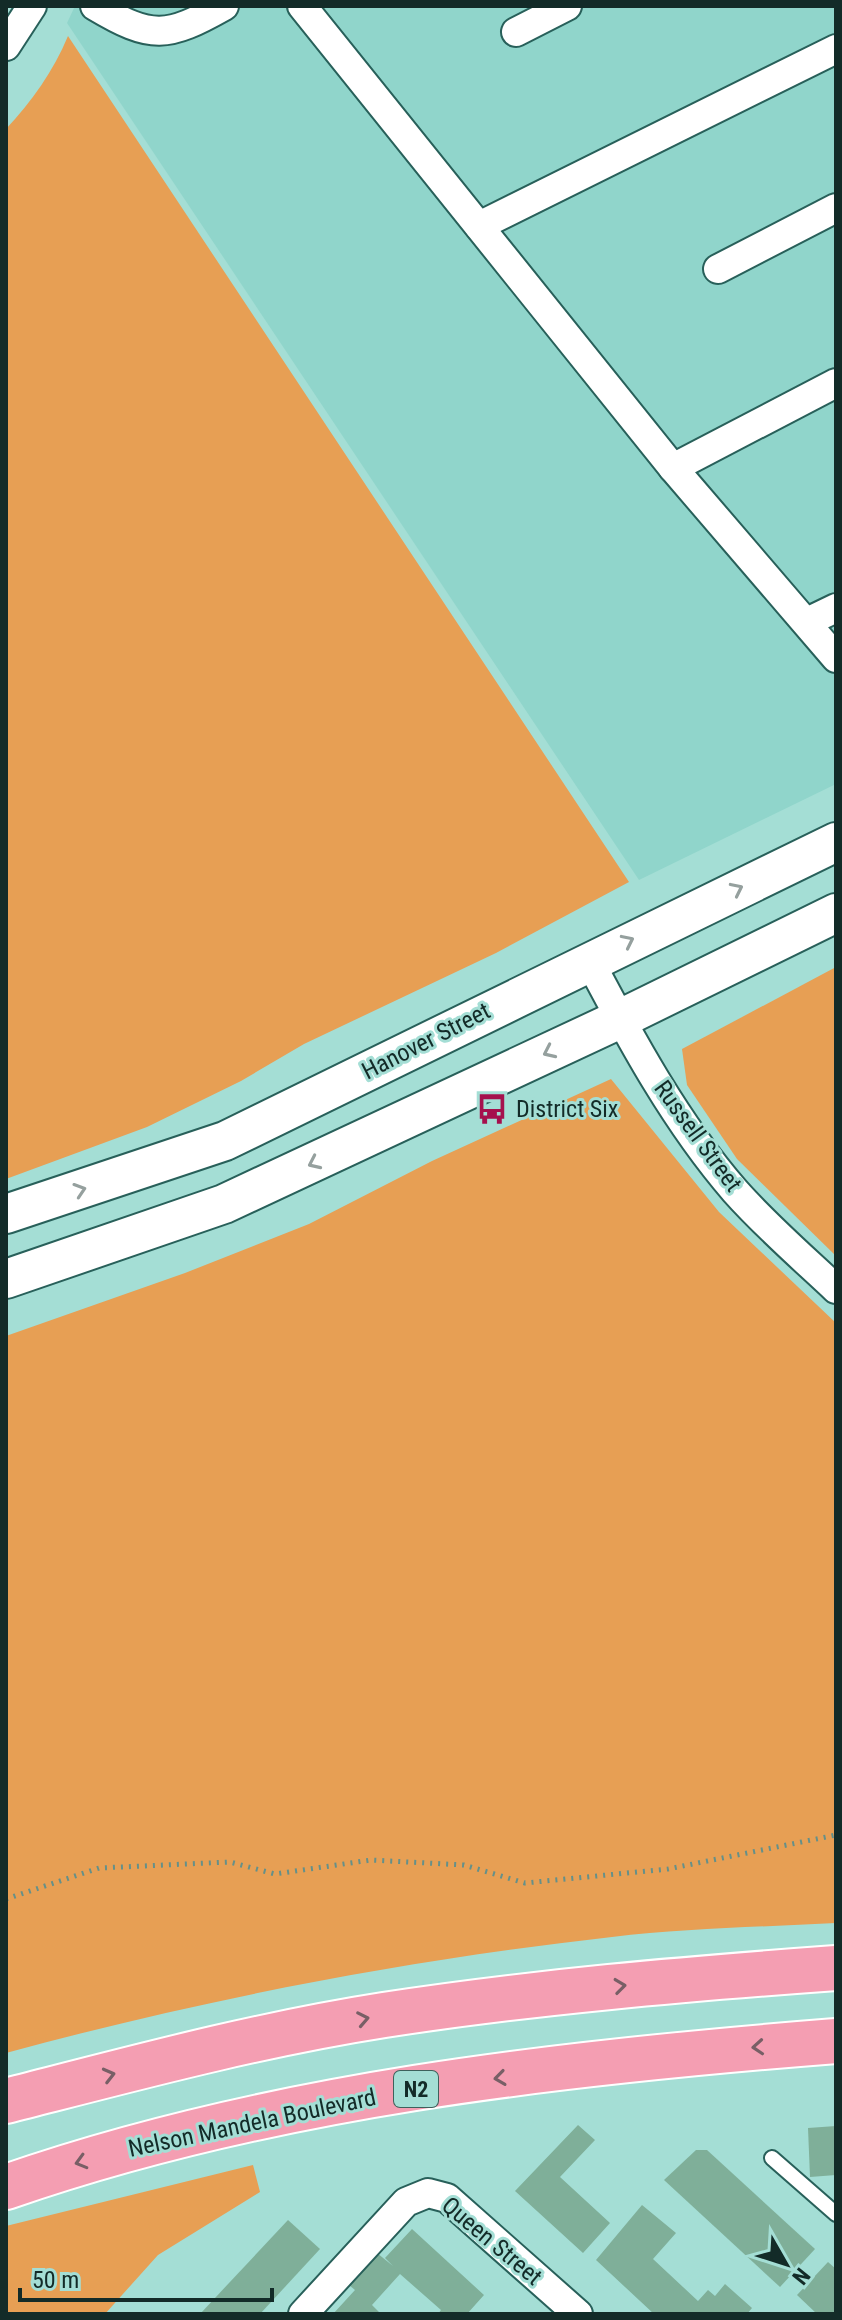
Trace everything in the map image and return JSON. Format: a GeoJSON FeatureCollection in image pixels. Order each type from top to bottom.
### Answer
{"type":"FeatureCollection","features":[{"type":"Feature","properties":{"kind":"highway"},"geometry":{"type":"LineString","coordinates":[[6,2101],[216,2047],[384,2015],[673,1980],[836,1968]]}},
{"type":"Feature","properties":{"kind":"highway","name":"Nelson Mandela Boulevard"},"geometry":{"type":"LineString","coordinates":[[6,2187],[79,2161],[230,2124],[395,2092],[665,2055],[836,2041]]}},
{"type":"Feature","properties":{"kind":"street"},"geometry":{"type":"LineString","coordinates":[[6,46],[32,6]]}},
{"type":"Feature","properties":{"kind":"street"},"geometry":{"type":"LineString","coordinates":[[95,6],[128,26],[152,32],[192,24],[224,6]]}},
{"type":"Feature","properties":{"kind":"street"},"geometry":{"type":"LineString","coordinates":[[302,6],[673,468],[836,658]]}},
{"type":"Feature","properties":{"kind":"street"},"geometry":{"type":"LineString","coordinates":[[516,32],[567,6]]}},
{"type":"Feature","properties":{"kind":"street"},"geometry":{"type":"LineString","coordinates":[[479,226],[836,49]]}},
{"type":"Feature","properties":{"kind":"street"},"geometry":{"type":"LineString","coordinates":[[718,269],[836,208]]}},
{"type":"Feature","properties":{"kind":"street"},"geometry":{"type":"LineString","coordinates":[[673,468],[836,383]]}},
{"type":"Feature","properties":{"kind":"street"},"geometry":{"type":"LineString","coordinates":[[807,622],[836,608]]}},
{"type":"Feature","properties":{"kind":"street","name":"Hanover Street"},"geometry":{"type":"LineString","coordinates":[[6,1214],[225,1141],[589,960],[836,842]]}},
{"type":"Feature","properties":{"kind":"street"},"geometry":{"type":"LineString","coordinates":[[6,1279],[224,1204],[620,1019],[836,913]]}},
{"type":"Feature","properties":{"kind":"street","name":"Russell Street"},"geometry":{"type":"LineString","coordinates":[[589,960],[620,1019],[700,1147],[735,1191],[836,1289]]}},
{"type":"Feature","properties":{"kind":"street","name":"Queen Street"},"geometry":{"type":"LineString","coordinates":[[303,2314],[406,2202],[428,2193],[447,2198],[578,2314]]}},
{"type":"Feature","properties":{"kind":"lane"},"geometry":{"type":"LineString","coordinates":[[772,2158],[836,2214]]}},
{"type":"Feature","properties":{"kind":"path"},"geometry":{"type":"LineString","coordinates":[[6,1899],[99,1868],[230,1862],[275,1874],[371,1860],[464,1865],[525,1883],[668,1869],[836,1835]]}},
{"type":"Feature","properties":{"kind":"shaded area"},"geometry":{"type":"Polygon","coordinates":[[[75,6],[836,6],[836,784],[639,880],[67,23],[75,6]]]}},
{"type":"Feature","properties":{"kind":"shaded area"},"geometry":{"type":"Polygon","coordinates":[[[68,36],[629,882],[496,953],[304,1044],[241,1081],[147,1127],[6,1179],[6,129],[41,86],[68,36]]]}},
{"type":"Feature","properties":{"kind":"shaded area"},"geometry":{"type":"Polygon","coordinates":[[[836,967],[836,1256],[737,1159],[687,1085],[682,1049],[836,967]]]}},
{"type":"Feature","properties":{"kind":"shaded area"},"geometry":{"type":"Polygon","coordinates":[[[611,1079],[719,1212],[836,1323],[836,1923],[640,1934],[459,1957],[231,1999],[6,2053],[6,1336],[185,1273],[309,1224],[432,1161],[611,1079]]]}},
{"type":"Feature","properties":{"kind":"shaded area"},"geometry":{"type":"Polygon","coordinates":[[[253,2165],[260,2192],[158,2255],[105,2314],[6,2314],[6,2226],[253,2165]]]}},
{"type":"Feature","properties":{"kind":"building"},"geometry":{"type":"Polygon","coordinates":[[[578,2125],[595,2140],[560,2177],[610,2223],[583,2253],[515,2191],[578,2125]]]}},
{"type":"Feature","properties":{"kind":"building"},"geometry":{"type":"Polygon","coordinates":[[[836,2126],[836,2175],[810,2177],[808,2128],[836,2126]]]}},
{"type":"Feature","properties":{"kind":"building"},"geometry":{"type":"Polygon","coordinates":[[[696,2150],[707,2150],[815,2249],[780,2287],[664,2180],[696,2150]]]}},
{"type":"Feature","properties":{"kind":"building"},"geometry":{"type":"Polygon","coordinates":[[[642,2205],[676,2233],[653,2259],[698,2301],[708,2290],[715,2296],[725,2284],[752,2308],[747,2314],[654,2314],[596,2260],[642,2205]]]}},
{"type":"Feature","properties":{"kind":"building"},"geometry":{"type":"Polygon","coordinates":[[[288,2220],[320,2249],[260,2314],[200,2314],[288,2220]]]}},
{"type":"Feature","properties":{"kind":"building"},"geometry":{"type":"Polygon","coordinates":[[[412,2229],[484,2295],[467,2314],[438,2314],[441,2310],[400,2274],[372,2305],[381,2314],[333,2314],[355,2290],[349,2285],[377,2253],[393,2266],[385,2258],[412,2229]]]}},
{"type":"Feature","properties":{"kind":"building"},"geometry":{"type":"Polygon","coordinates":[[[828,2262],[836,2269],[836,2314],[817,2314],[797,2295],[828,2262]]]}},
{"type":"Feature","properties":{"kind":"place","name":"District Six"},"geometry":{"type":"Point","coordinates":[492,1109]}}]}
